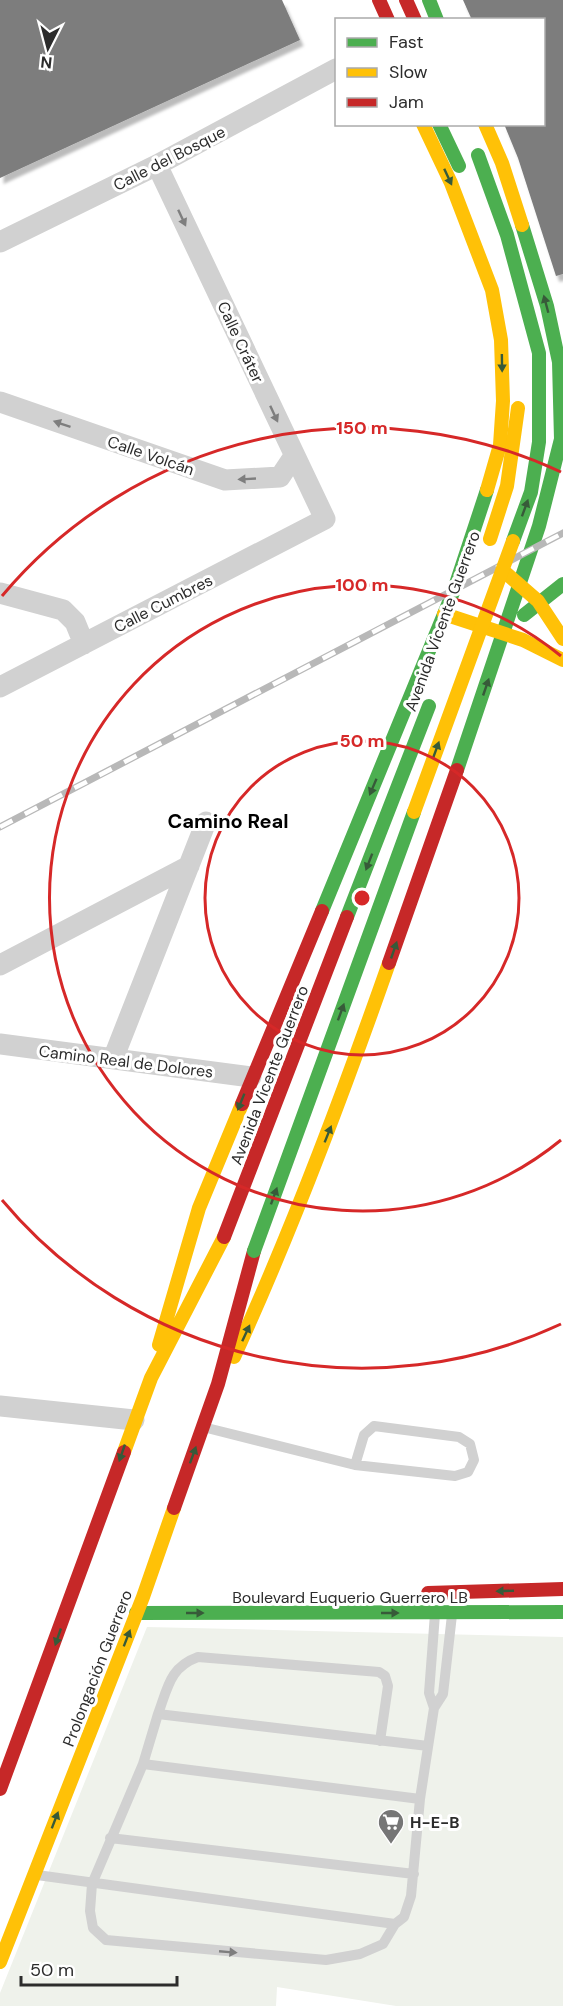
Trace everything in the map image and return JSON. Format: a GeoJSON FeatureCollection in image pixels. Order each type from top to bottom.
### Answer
{"type":"FeatureCollection","features":[{"type":"Feature","properties":{"kind":"main road"},"geometry":{"type":"LineString","coordinates":[[364,0],[372,18]]}},
{"type":"Feature","properties":{"kind":"main road"},"geometry":{"type":"LineString","coordinates":[[379,0],[387,18]]}},
{"type":"Feature","properties":{"kind":"main road"},"geometry":{"type":"LineString","coordinates":[[406,0],[414,18]]}},
{"type":"Feature","properties":{"kind":"main road"},"geometry":{"type":"LineString","coordinates":[[429,0],[436,18]]}},
{"type":"Feature","properties":{"kind":"main road"},"geometry":{"type":"LineString","coordinates":[[0,1790],[151,1378],[199,1208],[251,1077],[444,614],[480,554],[497,455],[503,401],[501,340],[492,290],[451,183],[424,126]]}},
{"type":"Feature","properties":{"kind":"main road"},"geometry":{"type":"LineString","coordinates":[[440,126],[459,166],[503,295],[516,352]]}},
{"type":"Feature","properties":{"kind":"main road"},"geometry":{"type":"LineString","coordinates":[[218,1384],[244,1339],[337,1112],[504,634],[559,465],[562,411],[559,362],[547,306],[502,163],[486,126]]}},
{"type":"Feature","properties":{"kind":"main road"},"geometry":{"type":"LineString","coordinates":[[218,1384],[254,1251],[531,492],[539,442],[539,353],[507,235],[475,150]]}},
{"type":"Feature","properties":{"kind":"main road","name":"Avenida Vicente Guerrero"},"geometry":{"type":"LineString","coordinates":[[480,554],[507,486],[516,438],[519,396]]}},
{"type":"Feature","properties":{"kind":"main road"},"geometry":{"type":"LineString","coordinates":[[497,455],[521,471],[538,472],[559,465]]}},
{"type":"Feature","properties":{"kind":"main road"},"geometry":{"type":"LineString","coordinates":[[480,554],[555,520]]}},
{"type":"Feature","properties":{"kind":"main road"},"geometry":{"type":"LineString","coordinates":[[480,554],[521,584],[538,601],[563,639]]}},
{"type":"Feature","properties":{"kind":"main road"},"geometry":{"type":"LineString","coordinates":[[504,634],[538,601],[563,584]]}},
{"type":"Feature","properties":{"kind":"main road","name":"Avenida Vicente Guerrero"},"geometry":{"type":"LineString","coordinates":[[456,632],[464,610]]}},
{"type":"Feature","properties":{"kind":"main road"},"geometry":{"type":"LineString","coordinates":[[444,614],[504,634],[563,660]]}},
{"type":"Feature","properties":{"kind":"main road","name":"Avenida Vicente Guerrero"},"geometry":{"type":"LineString","coordinates":[[151,1378],[224,1237],[432,697]]}},
{"type":"Feature","properties":{"kind":"main road","name":"Prolongación Guerrero"},"geometry":{"type":"LineString","coordinates":[[0,1962],[136,1613],[149,1597],[202,1427],[218,1384]]}},
{"type":"Feature","properties":{"kind":"main road","name":"Boulevard Euquerio Guerrero LB"},"geometry":{"type":"LineString","coordinates":[[414,1593],[563,1589]]}},
{"type":"Feature","properties":{"kind":"main road","name":"Boulevard Euquerio Guerrero LB"},"geometry":{"type":"LineString","coordinates":[[136,1613],[563,1612]]}},
{"type":"Feature","properties":{"kind":"street","name":"Calle del Bosque"},"geometry":{"type":"LineString","coordinates":[[0,243],[157,165],[335,70]]}},
{"type":"Feature","properties":{"kind":"street","name":"Calle Cráter"},"geometry":{"type":"LineString","coordinates":[[157,165],[325,519]]}},
{"type":"Feature","properties":{"kind":"street","name":"Calle Volcán"},"geometry":{"type":"LineString","coordinates":[[0,402],[225,480],[280,477],[294,456]]}},
{"type":"Feature","properties":{"kind":"street","name":"Calle Cumbres"},"geometry":{"type":"LineString","coordinates":[[0,687],[325,519]]}},
{"type":"Feature","properties":{"kind":"street"},"geometry":{"type":"LineString","coordinates":[[0,593],[63,610],[75,622],[84,644]]}},
{"type":"Feature","properties":{"kind":"street"},"geometry":{"type":"LineString","coordinates":[[113,1059],[206,822]]}},
{"type":"Feature","properties":{"kind":"street"},"geometry":{"type":"LineString","coordinates":[[0,965],[189,866]]}},
{"type":"Feature","properties":{"kind":"street","name":"Camino Real de Dolores"},"geometry":{"type":"LineString","coordinates":[[0,1044],[251,1077]]}},
{"type":"Feature","properties":{"kind":"street"},"geometry":{"type":"LineString","coordinates":[[0,1406],[134,1420]]}},
{"type":"Feature","properties":{"kind":"lane"},"geometry":{"type":"LineString","coordinates":[[202,1427],[355,1465],[455,1476],[468,1472],[474,1460],[470,1444],[459,1437],[374,1426],[364,1435],[355,1465]]}},
{"type":"Feature","properties":{"kind":"lane"},"geometry":{"type":"LineString","coordinates":[[434,1708],[429,1693],[438,1593]]}},
{"type":"Feature","properties":{"kind":"lane"},"geometry":{"type":"LineString","coordinates":[[380,1741],[388,1686],[385,1676],[379,1672],[198,1656],[185,1662],[172,1675],[143,1764],[92,1884],[90,1911],[93,1928],[106,1940],[326,1960],[360,1954],[383,1944],[395,1924],[404,1917],[414,1874],[420,1799],[434,1708],[442,1694],[452,1613]]}},
{"type":"Feature","properties":{"kind":"lane"},"geometry":{"type":"LineString","coordinates":[[158,1714],[429,1746]]}},
{"type":"Feature","properties":{"kind":"lane"},"geometry":{"type":"LineString","coordinates":[[143,1764],[420,1799]]}},
{"type":"Feature","properties":{"kind":"lane"},"geometry":{"type":"LineString","coordinates":[[110,1838],[414,1874]]}},
{"type":"Feature","properties":{"kind":"lane"},"geometry":{"type":"LineString","coordinates":[[34,1874],[92,1884],[395,1924]]}},
{"type":"Feature","properties":{"kind":"shaded area"},"geometry":{"type":"Polygon","coordinates":[[[147,1627],[563,1637],[563,2006],[396,2006],[277,1987],[276,2006],[0,2006],[0,1993],[147,1627]]]}},
{"type":"Feature","properties":{"kind":"building"},"geometry":{"type":"Polygon","coordinates":[[[0,0],[282,0],[300,40],[0,178],[0,0]]]}},
{"type":"Feature","properties":{"kind":"building"},"geometry":{"type":"Polygon","coordinates":[[[463,0],[563,0],[563,274],[556,276],[518,158],[505,126],[545,126],[545,18],[471,18],[463,0]]]}},
{"type":"Feature","properties":{"kind":"railway"},"geometry":{"type":"LineString","coordinates":[[0,827],[563,533]]}},
{"type":"Feature","properties":{"kind":"traffic: fast"},"geometry":{"type":"LineString","coordinates":[[429,0],[436,18]]}},
{"type":"Feature","properties":{"kind":"traffic: fast"},"geometry":{"type":"LineString","coordinates":[[440,126],[459,166]]}},
{"type":"Feature","properties":{"kind":"traffic: fast"},"geometry":{"type":"LineString","coordinates":[[478,155],[507,235],[539,353],[539,442],[531,492],[513,541]]}},
{"type":"Feature","properties":{"kind":"traffic: fast"},"geometry":{"type":"LineString","coordinates":[[457,770],[539,526],[561,439],[559,362],[547,306],[522,225]]}},
{"type":"Feature","properties":{"kind":"traffic: fast"},"geometry":{"type":"LineString","coordinates":[[322,911],[454,590],[487,490]]}},
{"type":"Feature","properties":{"kind":"traffic: fast"},"geometry":{"type":"LineString","coordinates":[[524,615],[563,584]]}},
{"type":"Feature","properties":{"kind":"traffic: fast"},"geometry":{"type":"LineString","coordinates":[[347,917],[429,706]]}},
{"type":"Feature","properties":{"kind":"traffic: fast"},"geometry":{"type":"LineString","coordinates":[[254,1251],[414,812]]}},
{"type":"Feature","properties":{"kind":"traffic: fast"},"geometry":{"type":"LineString","coordinates":[[136,1613],[563,1612]]}},
{"type":"Feature","properties":{"kind":"traffic: slow"},"geometry":{"type":"LineString","coordinates":[[424,126],[451,183],[492,290],[501,340],[503,401],[500,445],[487,490]]}},
{"type":"Feature","properties":{"kind":"traffic: slow"},"geometry":{"type":"LineString","coordinates":[[486,126],[502,163],[522,225]]}},
{"type":"Feature","properties":{"kind":"traffic: slow"},"geometry":{"type":"LineString","coordinates":[[490,539],[507,486],[518,408]]}},
{"type":"Feature","properties":{"kind":"traffic: slow"},"geometry":{"type":"LineString","coordinates":[[414,812],[513,541]]}},
{"type":"Feature","properties":{"kind":"traffic: slow"},"geometry":{"type":"LineString","coordinates":[[507,574],[538,601],[563,639]]}},
{"type":"Feature","properties":{"kind":"traffic: slow"},"geometry":{"type":"LineString","coordinates":[[444,614],[523,640],[563,660]]}},
{"type":"Feature","properties":{"kind":"traffic: slow"},"geometry":{"type":"LineString","coordinates":[[234,1357],[316,1162],[389,963]]}},
{"type":"Feature","properties":{"kind":"traffic: slow"},"geometry":{"type":"LineString","coordinates":[[159,1345],[199,1208],[242,1104]]}},
{"type":"Feature","properties":{"kind":"traffic: slow"},"geometry":{"type":"LineString","coordinates":[[124,1452],[151,1378],[224,1237]]}},
{"type":"Feature","properties":{"kind":"traffic: slow"},"geometry":{"type":"LineString","coordinates":[[0,1962],[143,1597],[174,1508]]}},
{"type":"Feature","properties":{"kind":"traffic: jam"},"geometry":{"type":"LineString","coordinates":[[379,0],[387,18]]}},
{"type":"Feature","properties":{"kind":"traffic: jam"},"geometry":{"type":"LineString","coordinates":[[406,0],[414,18]]}},
{"type":"Feature","properties":{"kind":"traffic: jam"},"geometry":{"type":"LineString","coordinates":[[389,963],[457,770]]}},
{"type":"Feature","properties":{"kind":"traffic: jam"},"geometry":{"type":"LineString","coordinates":[[242,1104],[322,911]]}},
{"type":"Feature","properties":{"kind":"traffic: jam"},"geometry":{"type":"LineString","coordinates":[[224,1237],[347,917]]}},
{"type":"Feature","properties":{"kind":"traffic: jam"},"geometry":{"type":"LineString","coordinates":[[174,1508],[218,1384],[254,1251]]}},
{"type":"Feature","properties":{"kind":"traffic: jam"},"geometry":{"type":"LineString","coordinates":[[0,1789],[124,1452]]}},
{"type":"Feature","properties":{"kind":"traffic: jam"},"geometry":{"type":"LineString","coordinates":[[428,1593],[563,1589]]}},
{"type":"Feature","properties":{"kind":"place","name":"H-E-B"},"geometry":{"type":"Point","coordinates":[391,1845]}},
{"type":"Feature","properties":{"kind":"district","name":"Camino Real"},"geometry":{"type":"Point","coordinates":[228,821]}}]}
